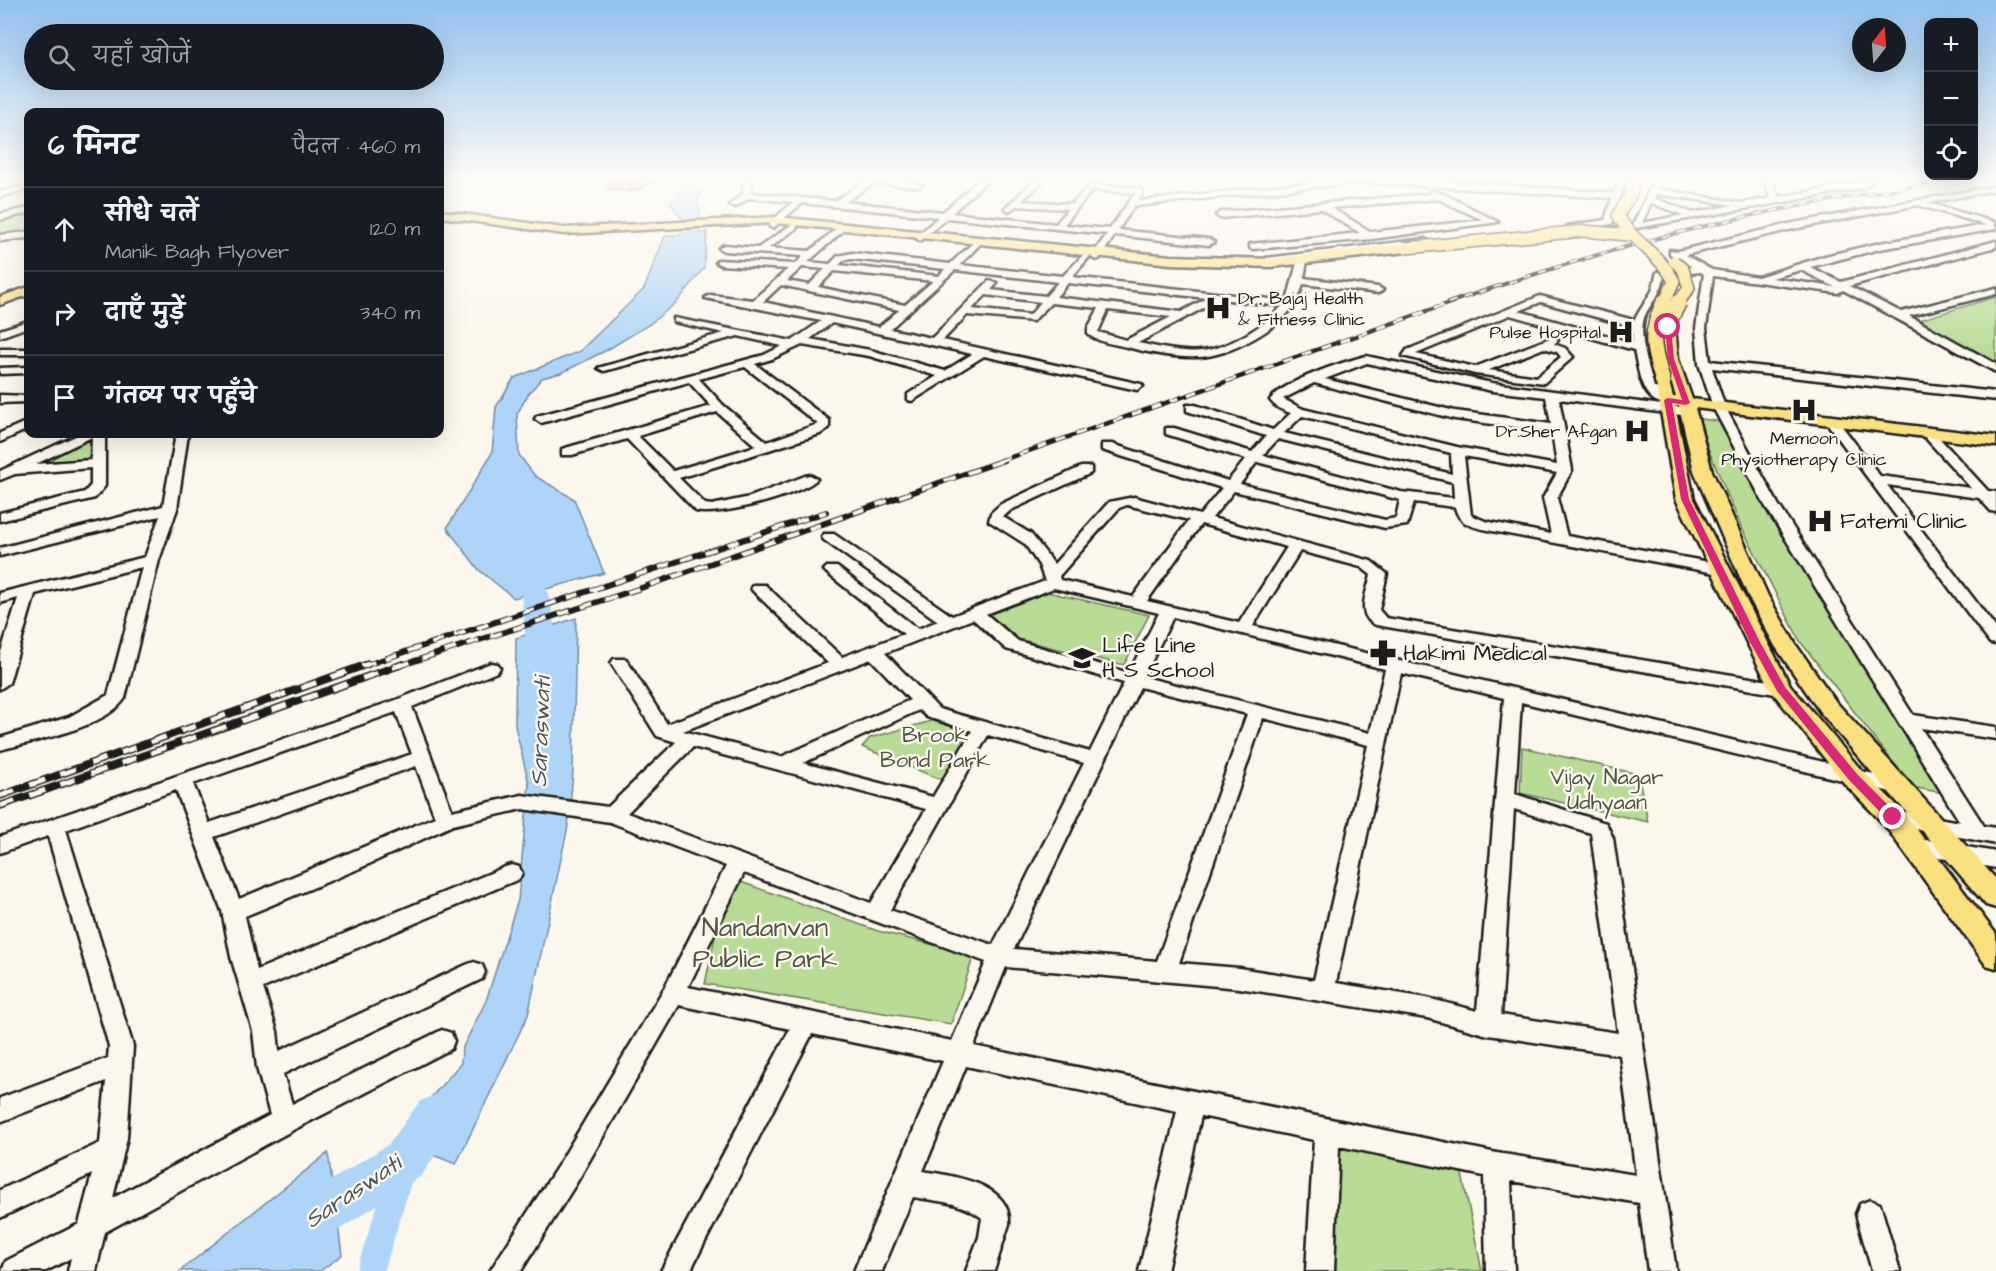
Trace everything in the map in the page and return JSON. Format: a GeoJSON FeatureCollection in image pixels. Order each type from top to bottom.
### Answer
{"type":"FeatureCollection","features":[{"type":"Feature","properties":{"kind":"main road"},"geometry":{"type":"LineString","coordinates":[[947,239],[1094,255]]}},
{"type":"Feature","properties":{"kind":"main road"},"geometry":{"type":"LineString","coordinates":[[951,239],[1206,268],[1239,268],[1271,262],[1497,239]]}},
{"type":"Feature","properties":{"kind":"main road"},"geometry":{"type":"LineString","coordinates":[[1640,239],[1664,263],[1674,281],[1654,324],[1653,345],[1676,398],[1703,471],[1754,586],[1786,646],[1828,707],[1996,897]]}},
{"type":"Feature","properties":{"kind":"main road"},"geometry":{"type":"LineString","coordinates":[[1648,239],[1683,269],[1689,288],[1671,314],[1668,327],[1685,499],[1755,642],[1781,689],[1853,777],[1893,817],[1996,956]]}},
{"type":"Feature","properties":{"kind":"main road"},"geometry":{"type":"LineString","coordinates":[[0,294],[24,286]]}},
{"type":"Feature","properties":{"kind":"main road"},"geometry":{"type":"LineString","coordinates":[[0,301],[24,292]]}},
{"type":"Feature","properties":{"kind":"main road"},"geometry":{"type":"LineString","coordinates":[[1676,398],[1719,407],[1996,441]]}},
{"type":"Feature","properties":{"kind":"street"},"geometry":{"type":"LineString","coordinates":[[761,250],[776,239]]}},
{"type":"Feature","properties":{"kind":"street"},"geometry":{"type":"LineString","coordinates":[[755,303],[829,239]]}},
{"type":"Feature","properties":{"kind":"street"},"geometry":{"type":"LineString","coordinates":[[966,312],[1033,318],[1051,300],[1065,279],[1094,255],[1107,239]]}},
{"type":"Feature","properties":{"kind":"street"},"geometry":{"type":"LineString","coordinates":[[1183,239],[1209,242]]}},
{"type":"Feature","properties":{"kind":"street"},"geometry":{"type":"LineString","coordinates":[[1253,246],[1318,239]]}},
{"type":"Feature","properties":{"kind":"street"},"geometry":{"type":"LineString","coordinates":[[1378,239],[1388,246]]}},
{"type":"Feature","properties":{"kind":"street"},"geometry":{"type":"LineString","coordinates":[[1271,262],[1456,239]]}},
{"type":"Feature","properties":{"kind":"street"},"geometry":{"type":"LineString","coordinates":[[1271,262],[1541,239]]}},
{"type":"Feature","properties":{"kind":"street"},"geometry":{"type":"LineString","coordinates":[[1705,271],[1674,252],[1731,239]]}},
{"type":"Feature","properties":{"kind":"street"},"geometry":{"type":"LineString","coordinates":[[1760,279],[1889,244],[1917,239]]}},
{"type":"Feature","properties":{"kind":"street"},"geometry":{"type":"LineString","coordinates":[[1782,282],[1919,245],[1953,239]]}},
{"type":"Feature","properties":{"kind":"street"},"geometry":{"type":"LineString","coordinates":[[881,331],[941,279],[975,243]]}},
{"type":"Feature","properties":{"kind":"street"},"geometry":{"type":"LineString","coordinates":[[1842,285],[1996,244]]}},
{"type":"Feature","properties":{"kind":"street"},"geometry":{"type":"LineString","coordinates":[[724,248],[812,254]]}},
{"type":"Feature","properties":{"kind":"street"},"geometry":{"type":"LineString","coordinates":[[811,289],[831,267],[846,256],[1290,304]]}},
{"type":"Feature","properties":{"kind":"street"},"geometry":{"type":"LineString","coordinates":[[1105,306],[1092,332],[1100,337],[1206,354],[1273,321],[1290,304],[1302,261]]}},
{"type":"Feature","properties":{"kind":"street"},"geometry":{"type":"LineString","coordinates":[[721,262],[831,267],[941,279]]}},
{"type":"Feature","properties":{"kind":"street"},"geometry":{"type":"LineString","coordinates":[[1803,267],[1900,315],[1996,369]]}},
{"type":"Feature","properties":{"kind":"street"},"geometry":{"type":"LineString","coordinates":[[1705,271],[1701,328],[1705,364],[1719,407],[1771,504],[1908,720],[1987,834]]}},
{"type":"Feature","properties":{"kind":"street"},"geometry":{"type":"LineString","coordinates":[[1676,398],[1655,395],[1648,388],[1640,348],[1639,318],[1657,291],[1660,274],[1705,271],[1854,292]]}},
{"type":"Feature","properties":{"kind":"street"},"geometry":{"type":"LineString","coordinates":[[934,343],[966,312],[1001,272]]}},
{"type":"Feature","properties":{"kind":"street"},"geometry":{"type":"LineString","coordinates":[[1297,280],[1378,290]]}},
{"type":"Feature","properties":{"kind":"street"},"geometry":{"type":"LineString","coordinates":[[779,282],[908,309]]}},
{"type":"Feature","properties":{"kind":"street"},"geometry":{"type":"LineString","coordinates":[[1900,315],[1996,291]]}},
{"type":"Feature","properties":{"kind":"street"},"geometry":{"type":"LineString","coordinates":[[984,292],[1182,315]]}},
{"type":"Feature","properties":{"kind":"street"},"geometry":{"type":"LineString","coordinates":[[1129,343],[1217,297]]}},
{"type":"Feature","properties":{"kind":"street"},"geometry":{"type":"LineString","coordinates":[[710,298],[755,303],[1137,386]]}},
{"type":"Feature","properties":{"kind":"street"},"geometry":{"type":"LineString","coordinates":[[1544,344],[1561,350],[1567,355],[1540,381],[1422,360],[1410,354],[1511,312],[1534,300],[1549,299],[1638,325]]}},
{"type":"Feature","properties":{"kind":"street"},"geometry":{"type":"LineString","coordinates":[[1511,312],[1640,348]]}},
{"type":"Feature","properties":{"kind":"street"},"geometry":{"type":"LineString","coordinates":[[678,320],[738,333],[870,353],[947,375]]}},
{"type":"Feature","properties":{"kind":"street"},"geometry":{"type":"LineString","coordinates":[[541,419],[747,363],[798,343],[829,320]]}},
{"type":"Feature","properties":{"kind":"street"},"geometry":{"type":"LineString","coordinates":[[0,336],[24,326]]}},
{"type":"Feature","properties":{"kind":"street"},"geometry":{"type":"LineString","coordinates":[[1475,371],[1574,330]]}},
{"type":"Feature","properties":{"kind":"street"},"geometry":{"type":"LineString","coordinates":[[604,368],[738,333]]}},
{"type":"Feature","properties":{"kind":"street"},"geometry":{"type":"LineString","coordinates":[[0,336],[24,336]]}},
{"type":"Feature","properties":{"kind":"street"},"geometry":{"type":"LineString","coordinates":[[0,352],[24,352]]}},
{"type":"Feature","properties":{"kind":"street"},"geometry":{"type":"LineString","coordinates":[[912,397],[981,353]]}},
{"type":"Feature","properties":{"kind":"street"},"geometry":{"type":"LineString","coordinates":[[1565,470],[1457,451],[1284,407],[1276,400],[1279,396],[1313,379],[1361,360],[1373,360],[1475,384],[1552,395],[1676,398]]}},
{"type":"Feature","properties":{"kind":"street"},"geometry":{"type":"LineString","coordinates":[[672,476],[816,431],[825,423],[747,363]]}},
{"type":"Feature","properties":{"kind":"street"},"geometry":{"type":"LineString","coordinates":[[1705,364],[1996,396]]}},
{"type":"Feature","properties":{"kind":"street"},"geometry":{"type":"LineString","coordinates":[[0,371],[24,370]]}},
{"type":"Feature","properties":{"kind":"street"},"geometry":{"type":"LineString","coordinates":[[692,379],[719,408],[765,447]]}},
{"type":"Feature","properties":{"kind":"street"},"geometry":{"type":"LineString","coordinates":[[1313,379],[1455,415],[1559,429]]}},
{"type":"Feature","properties":{"kind":"street"},"geometry":{"type":"LineString","coordinates":[[1552,395],[1565,470],[1550,498],[1560,539]]}},
{"type":"Feature","properties":{"kind":"street"},"geometry":{"type":"LineString","coordinates":[[0,399],[24,399]]}},
{"type":"Feature","properties":{"kind":"street"},"geometry":{"type":"LineString","coordinates":[[0,405],[15,399]]}},
{"type":"Feature","properties":{"kind":"street"},"geometry":{"type":"LineString","coordinates":[[567,452],[719,408]]}},
{"type":"Feature","properties":{"kind":"street"},"geometry":{"type":"LineString","coordinates":[[1191,408],[1277,435],[1462,480]]}},
{"type":"Feature","properties":{"kind":"street"},"geometry":{"type":"LineString","coordinates":[[1137,603],[1200,519],[1299,411]]}},
{"type":"Feature","properties":{"kind":"street"},"geometry":{"type":"LineString","coordinates":[[1831,420],[1996,639]]}},
{"type":"Feature","properties":{"kind":"street"},"geometry":{"type":"LineString","coordinates":[[0,438],[24,427]]}},
{"type":"Feature","properties":{"kind":"street"},"geometry":{"type":"LineString","coordinates":[[1170,431],[1255,457],[1408,497],[1461,503]]}},
{"type":"Feature","properties":{"kind":"street"},"geometry":{"type":"LineString","coordinates":[[1927,432],[1990,495],[1996,508]]}},
{"type":"Feature","properties":{"kind":"street"},"geometry":{"type":"LineString","coordinates":[[628,434],[672,476],[701,508],[707,510],[724,508],[810,479]]}},
{"type":"Feature","properties":{"kind":"street"},"geometry":{"type":"LineString","coordinates":[[0,477],[81,438]]}},
{"type":"Feature","properties":{"kind":"street"},"geometry":{"type":"LineString","coordinates":[[0,517],[90,495],[98,486],[99,438]]}},
{"type":"Feature","properties":{"kind":"street"},"geometry":{"type":"LineString","coordinates":[[0,744],[78,719],[108,706],[116,698],[151,560],[170,508],[181,438]]}},
{"type":"Feature","properties":{"kind":"street"},"geometry":{"type":"LineString","coordinates":[[1107,447],[1231,486],[1391,525],[1402,522],[1408,497]]}},
{"type":"Feature","properties":{"kind":"street"},"geometry":{"type":"LineString","coordinates":[[1457,451],[1462,480],[1461,503],[1464,515],[1469,520],[1492,527],[1720,569]]}},
{"type":"Feature","properties":{"kind":"street"},"geometry":{"type":"LineString","coordinates":[[14,470],[97,464]]}},
{"type":"Feature","properties":{"kind":"street"},"geometry":{"type":"LineString","coordinates":[[1086,470],[1006,507],[996,516],[996,521],[1025,536],[1053,579],[1168,611],[1899,787]]}},
{"type":"Feature","properties":{"kind":"street"},"geometry":{"type":"LineString","coordinates":[[1877,480],[1990,495]]}},
{"type":"Feature","properties":{"kind":"street"},"geometry":{"type":"LineString","coordinates":[[663,732],[975,613],[1053,579],[1120,502],[1134,501],[1366,564],[1374,569],[1379,579],[1371,610],[1375,619],[1781,689]]}},
{"type":"Feature","properties":{"kind":"street"},"geometry":{"type":"LineString","coordinates":[[0,552],[170,508]]}},
{"type":"Feature","properties":{"kind":"street"},"geometry":{"type":"LineString","coordinates":[[829,537],[950,622]]}},
{"type":"Feature","properties":{"kind":"street"},"geometry":{"type":"LineString","coordinates":[[1243,629],[1295,546]]}},
{"type":"Feature","properties":{"kind":"street"},"geometry":{"type":"LineString","coordinates":[[0,598],[151,560]]}},
{"type":"Feature","properties":{"kind":"street"},"geometry":{"type":"LineString","coordinates":[[832,570],[916,635]]}},
{"type":"Feature","properties":{"kind":"street"},"geometry":{"type":"LineString","coordinates":[[759,588],[839,664]]}},
{"type":"Feature","properties":{"kind":"street"},"geometry":{"type":"LineString","coordinates":[[0,683],[28,591]]}},
{"type":"Feature","properties":{"kind":"street"},"geometry":{"type":"LineString","coordinates":[[868,1271],[999,957],[1168,611]]}},
{"type":"Feature","properties":{"kind":"street"},"geometry":{"type":"LineString","coordinates":[[975,613],[1012,645],[1134,680],[1378,741]]}},
{"type":"Feature","properties":{"kind":"street"},"geometry":{"type":"LineString","coordinates":[[874,652],[933,713],[1095,760]]}},
{"type":"Feature","properties":{"kind":"street"},"geometry":{"type":"LineString","coordinates":[[620,663],[663,732],[940,806]]}},
{"type":"Feature","properties":{"kind":"street"},"geometry":{"type":"LineString","coordinates":[[1323,992],[1394,666]]}},
{"type":"Feature","properties":{"kind":"street"},"geometry":{"type":"LineString","coordinates":[[0,845],[402,704],[491,668]]}},
{"type":"Feature","properties":{"kind":"street"},"geometry":{"type":"LineString","coordinates":[[1488,1024],[1514,695]]}},
{"type":"Feature","properties":{"kind":"street"},"geometry":{"type":"LineString","coordinates":[[785,763],[923,701]]}},
{"type":"Feature","properties":{"kind":"street"},"geometry":{"type":"LineString","coordinates":[[402,704],[446,820]]}},
{"type":"Feature","properties":{"kind":"street"},"geometry":{"type":"LineString","coordinates":[[1165,971],[1257,711]]}},
{"type":"Feature","properties":{"kind":"street"},"geometry":{"type":"LineString","coordinates":[[1908,720],[1996,734]]}},
{"type":"Feature","properties":{"kind":"street"},"geometry":{"type":"LineString","coordinates":[[876,914],[983,728]]}},
{"type":"Feature","properties":{"kind":"street"},"geometry":{"type":"LineString","coordinates":[[604,815],[690,739]]}},
{"type":"Feature","properties":{"kind":"street"},"geometry":{"type":"LineString","coordinates":[[203,833],[423,757]]}},
{"type":"Feature","properties":{"kind":"street"},"geometry":{"type":"LineString","coordinates":[[182,780],[233,911],[242,957],[265,1031],[269,1068],[284,1121]]}},
{"type":"Feature","properties":{"kind":"street"},"geometry":{"type":"LineString","coordinates":[[1506,799],[1583,821],[1599,828],[1603,838],[1662,1271]]}},
{"type":"Feature","properties":{"kind":"street"},"geometry":{"type":"LineString","coordinates":[[233,911],[351,863],[446,820],[522,802],[604,815],[999,957],[1239,978],[1427,1008],[1488,1024],[1630,1046]]}},
{"type":"Feature","properties":{"kind":"street"},"geometry":{"type":"LineString","coordinates":[[1893,817],[1987,834]]}},
{"type":"Feature","properties":{"kind":"street"},"geometry":{"type":"LineString","coordinates":[[55,826],[121,1046],[111,1151],[82,1271]]}},
{"type":"Feature","properties":{"kind":"street"},"geometry":{"type":"LineString","coordinates":[[1914,846],[1996,860]]}},
{"type":"Feature","properties":{"kind":"street"},"geometry":{"type":"LineString","coordinates":[[504,1271],[568,1173],[673,994],[738,863]]}},
{"type":"Feature","properties":{"kind":"street"},"geometry":{"type":"LineString","coordinates":[[251,983],[512,873]]}},
{"type":"Feature","properties":{"kind":"street"},"geometry":{"type":"LineString","coordinates":[[269,1068],[474,972]]}},
{"type":"Feature","properties":{"kind":"street"},"geometry":{"type":"LineString","coordinates":[[673,994],[1327,1132],[1497,1166],[1651,1191]]}},
{"type":"Feature","properties":{"kind":"street"},"geometry":{"type":"LineString","coordinates":[[675,1271],[806,1022]]}},
{"type":"Feature","properties":{"kind":"street"},"geometry":{"type":"LineString","coordinates":[[16,1271],[284,1121],[442,1041]]}},
{"type":"Feature","properties":{"kind":"street"},"geometry":{"type":"LineString","coordinates":[[0,1110],[119,1065]]}},
{"type":"Feature","properties":{"kind":"street"},"geometry":{"type":"LineString","coordinates":[[1153,1271],[1191,1104]]}},
{"type":"Feature","properties":{"kind":"street"},"geometry":{"type":"LineString","coordinates":[[1320,1271],[1327,1132]]}},
{"type":"Feature","properties":{"kind":"street"},"geometry":{"type":"LineString","coordinates":[[0,1204],[111,1151]]}},
{"type":"Feature","properties":{"kind":"street"},"geometry":{"type":"LineString","coordinates":[[1497,1166],[1500,1271]]}},
{"type":"Feature","properties":{"kind":"street"},"geometry":{"type":"LineString","coordinates":[[905,1182],[975,1196],[992,1206],[996,1215],[995,1226],[980,1271]]}},
{"type":"Feature","properties":{"kind":"street"},"geometry":{"type":"LineString","coordinates":[[1870,1214],[1886,1271]]}},
{"type":"Feature","properties":{"kind":"green space"},"geometry":{"type":"Polygon","coordinates":[[[1996,297],[1996,367],[1919,320],[1996,297]]]}},
{"type":"Feature","properties":{"kind":"green space"},"geometry":{"type":"Polygon","coordinates":[[[1695,418],[1722,422],[1769,516],[1831,607],[1943,793],[1912,787],[1800,641],[1740,524],[1695,418]]]}},
{"type":"Feature","properties":{"kind":"green space"},"geometry":{"type":"Polygon","coordinates":[[[93,438],[95,438],[92,459],[29,469],[93,438]]]}},
{"type":"Feature","properties":{"kind":"green space"},"geometry":{"type":"Polygon","coordinates":[[[1047,592],[1149,615],[1124,665],[1013,638],[989,614],[1047,592]]]}},
{"type":"Feature","properties":{"kind":"green space","name":"Brook Bond Park"},"geometry":{"type":"Polygon","coordinates":[[[942,718],[959,721],[963,748],[949,783],[862,747],[870,738],[942,718]]]}},
{"type":"Feature","properties":{"kind":"green space","name":"Vijay Nagar Udhyaan"},"geometry":{"type":"Polygon","coordinates":[[[1522,747],[1638,774],[1648,822],[1520,793],[1522,747]]]}},
{"type":"Feature","properties":{"kind":"green space","name":"Nandanvan Public Park"},"geometry":{"type":"Polygon","coordinates":[[[741,882],[878,931],[974,955],[951,1024],[705,984],[721,908],[741,882]]]}},
{"type":"Feature","properties":{"kind":"green space"},"geometry":{"type":"Polygon","coordinates":[[[1327,1145],[1459,1160],[1482,1271],[1335,1271],[1327,1145]]]}},
{"type":"Feature","properties":{"kind":"water"},"geometry":{"type":"Polygon","coordinates":[[[664,239],[706,239],[704,268],[677,302],[650,324],[607,350],[561,373],[542,378],[529,393],[517,414],[519,455],[535,476],[574,499],[604,573],[514,598],[479,570],[447,528],[492,453],[496,407],[514,378],[580,351],[644,289],[664,239]]]}},
{"type":"Feature","properties":{"kind":"water"},"geometry":{"type":"Polygon","coordinates":[[[576,618],[573,772],[568,826],[528,1015],[456,1164],[394,1140],[461,1063],[462,1049],[486,1001],[518,900],[529,784],[515,726],[516,638],[576,618]]]}},
{"type":"Feature","properties":{"kind":"water"},"geometry":{"type":"Polygon","coordinates":[[[328,1153],[342,1255],[320,1271],[180,1271],[328,1153]]]}},
{"type":"Feature","properties":{"kind":"waterway","name":"Saraswati"},"geometry":{"type":"LineString","coordinates":[[690,239],[690,246],[697,264],[694,268]]}},
{"type":"Feature","properties":{"kind":"waterway","name":"Saraswati"},"geometry":{"type":"LineString","coordinates":[[513,560],[523,569],[535,594],[544,667]]}},
{"type":"Feature","properties":{"kind":"waterway","name":"Saraswati"},"geometry":{"type":"LineString","coordinates":[[302,1226],[405,1160],[436,1116]]}},
{"type":"Feature","properties":{"kind":"waterway"},"geometry":{"type":"LineString","coordinates":[[370,1271],[405,1160]]}},
{"type":"Feature","properties":{"kind":"railway"},"geometry":{"type":"LineString","coordinates":[[1448,303],[1592,256],[1654,239]]}},
{"type":"Feature","properties":{"kind":"railway"},"geometry":{"type":"LineString","coordinates":[[1000,461],[1453,302]]}},
{"type":"Feature","properties":{"kind":"railway"},"geometry":{"type":"LineString","coordinates":[[399,666],[641,588],[1004,460]]}},
{"type":"Feature","properties":{"kind":"railway"},"geometry":{"type":"LineString","coordinates":[[363,666],[826,512]]}},
{"type":"Feature","properties":{"kind":"railway"},"geometry":{"type":"LineString","coordinates":[[0,796],[368,664]]}},
{"type":"Feature","properties":{"kind":"railway"},"geometry":{"type":"LineString","coordinates":[[0,806],[403,664]]}},
{"type":"Feature","properties":{"kind":"place","name":"Dr. Bajaj Health & Fitness Clinic"},"geometry":{"type":"Point","coordinates":[1218,308]}},
{"type":"Feature","properties":{"kind":"place","name":"Pulse Hospital"},"geometry":{"type":"Point","coordinates":[1621,332]}},
{"type":"Feature","properties":{"kind":"place","name":"Memoon Physiotherapy Clinic"},"geometry":{"type":"Point","coordinates":[1804,410]}},
{"type":"Feature","properties":{"kind":"place","name":"Dr.Sher Afgan"},"geometry":{"type":"Point","coordinates":[1637,431]}},
{"type":"Feature","properties":{"kind":"place","name":"Fatemi Clinic"},"geometry":{"type":"Point","coordinates":[1820,521]}},
{"type":"Feature","properties":{"kind":"place","name":"Hakimi Medical"},"geometry":{"type":"Point","coordinates":[1383,653]}},
{"type":"Feature","properties":{"kind":"place","name":"Life Line H S School"},"geometry":{"type":"Point","coordinates":[1082,658]}},
{"type":"Feature","properties":{"kind":"route"},"geometry":{"type":"LineString","coordinates":[[1668,327],[1671,359],[1686,403],[1668,400],[1685,499],[1755,642],[1781,689],[1853,777],[1893,817]]}}]}
